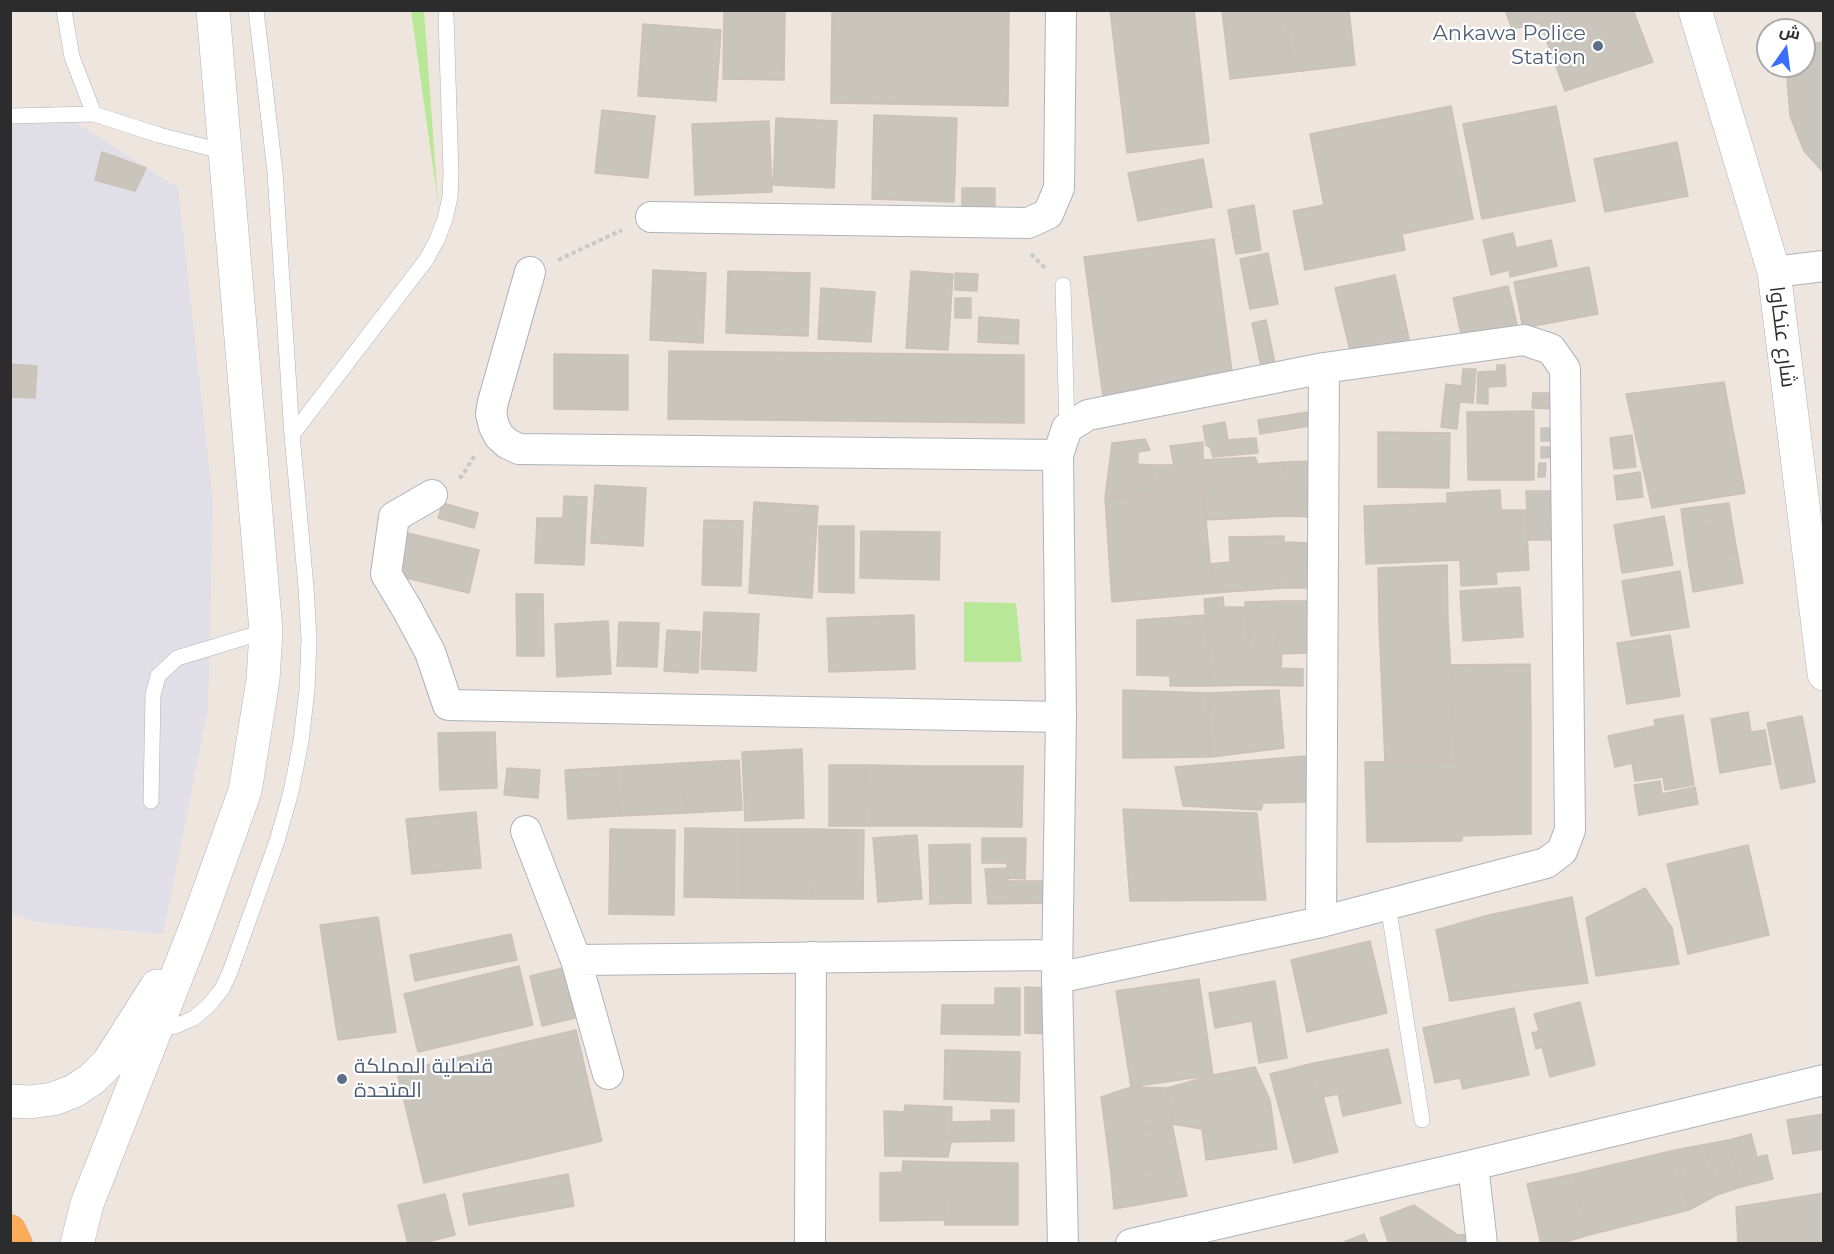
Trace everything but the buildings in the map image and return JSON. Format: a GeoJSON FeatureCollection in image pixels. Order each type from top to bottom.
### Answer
{"type":"FeatureCollection","features":[{"type":"Feature","properties":{"kind":"highway"},"geometry":{"type":"LineString","coordinates":[[10,1231],[16,1244]]}},
{"type":"Feature","properties":{"kind":"street"},"geometry":{"type":"LineString","coordinates":[[77,1244],[87,1204],[196,927],[245,790],[263,680],[266,631],[213,10]]}},
{"type":"Feature","properties":{"kind":"street"},"geometry":{"type":"LineString","coordinates":[[651,217],[1028,223],[1048,214],[1059,189],[1061,10]]}},
{"type":"Feature","properties":{"kind":"street","name":"شارع عنكاوا"},"geometry":{"type":"LineString","coordinates":[[1695,10],[1774,272],[1824,674]]}},
{"type":"Feature","properties":{"kind":"street"},"geometry":{"type":"LineString","coordinates":[[1774,272],[1824,266]]}},
{"type":"Feature","properties":{"kind":"street"},"geometry":{"type":"LineString","coordinates":[[530,272],[491,414],[499,436],[508,444],[519,449],[531,451],[1058,455]]}},
{"type":"Feature","properties":{"kind":"street"},"geometry":{"type":"LineString","coordinates":[[576,960],[811,957],[1057,966],[1321,922],[1546,863],[1562,851],[1570,831],[1565,369],[1551,349],[1524,340],[1324,368],[1088,415],[1067,428],[1058,455],[1061,717],[1057,966],[1063,1244]]}},
{"type":"Feature","properties":{"kind":"street"},"geometry":{"type":"LineString","coordinates":[[1321,922],[1324,368]]}},
{"type":"Feature","properties":{"kind":"street"},"geometry":{"type":"LineString","coordinates":[[432,495],[394,517],[386,574],[430,652],[448,705],[1061,717]]}},
{"type":"Feature","properties":{"kind":"street"},"geometry":{"type":"LineString","coordinates":[[526,831],[576,960],[608,1074]]}},
{"type":"Feature","properties":{"kind":"street"},"geometry":{"type":"LineString","coordinates":[[10,1101],[35,1102],[54,1099],[74,1091],[92,1079],[108,1063],[196,927]]}},
{"type":"Feature","properties":{"kind":"street"},"geometry":{"type":"LineString","coordinates":[[810,1244],[811,957]]}},
{"type":"Feature","properties":{"kind":"street"},"geometry":{"type":"LineString","coordinates":[[1131,1244],[1473,1165],[1824,1080]]}},
{"type":"Feature","properties":{"kind":"street"},"geometry":{"type":"LineString","coordinates":[[1473,1165],[1482,1244]]}},
{"type":"Feature","properties":{"kind":"lane"},"geometry":{"type":"LineString","coordinates":[[64,10],[72,57],[94,114]]}},
{"type":"Feature","properties":{"kind":"lane"},"geometry":{"type":"LineString","coordinates":[[156,1029],[176,1026],[194,1018],[222,989],[230,972],[277,841],[291,792],[301,741],[307,690],[309,639],[306,586],[292,435],[275,172],[256,10]]}},
{"type":"Feature","properties":{"kind":"lane"},"geometry":{"type":"LineString","coordinates":[[292,435],[426,260],[445,219],[450,197],[451,174],[446,16]]}},
{"type":"Feature","properties":{"kind":"lane"},"geometry":{"type":"LineString","coordinates":[[10,116],[94,114],[159,135],[225,152]]}},
{"type":"Feature","properties":{"kind":"lane"},"geometry":{"type":"LineString","coordinates":[[1063,285],[1067,428]]}},
{"type":"Feature","properties":{"kind":"lane"},"geometry":{"type":"LineString","coordinates":[[151,801],[153,695],[158,676],[177,658],[266,631]]}},
{"type":"Feature","properties":{"kind":"lane"},"geometry":{"type":"LineString","coordinates":[[1388,905],[1422,1120]]}},
{"type":"Feature","properties":{"kind":"path"},"geometry":{"type":"LineString","coordinates":[[432,495],[462,476],[473,456],[499,436]]}},
{"type":"Feature","properties":{"kind":"shaded area"},"geometry":{"type":"Polygon","coordinates":[[[48,105],[178,188],[213,503],[208,708],[163,934],[41,923],[11,914],[10,117],[48,105]]]}},
{"type":"Feature","properties":{"kind":"green space"},"geometry":{"type":"Polygon","coordinates":[[[411,11],[424,11],[438,203],[411,11]]]}},
{"type":"Feature","properties":{"kind":"green space"},"geometry":{"type":"Polygon","coordinates":[[[964,602],[1016,603],[1022,662],[964,662],[964,602]]]}},
{"type":"Feature","properties":{"kind":"place","name":"Ankawa Police Station"},"geometry":{"type":"Point","coordinates":[1598,46]}},
{"type":"Feature","properties":{"kind":"place","name":"قنصلية المملكة المتحدة"},"geometry":{"type":"Point","coordinates":[342,1079]}}]}
